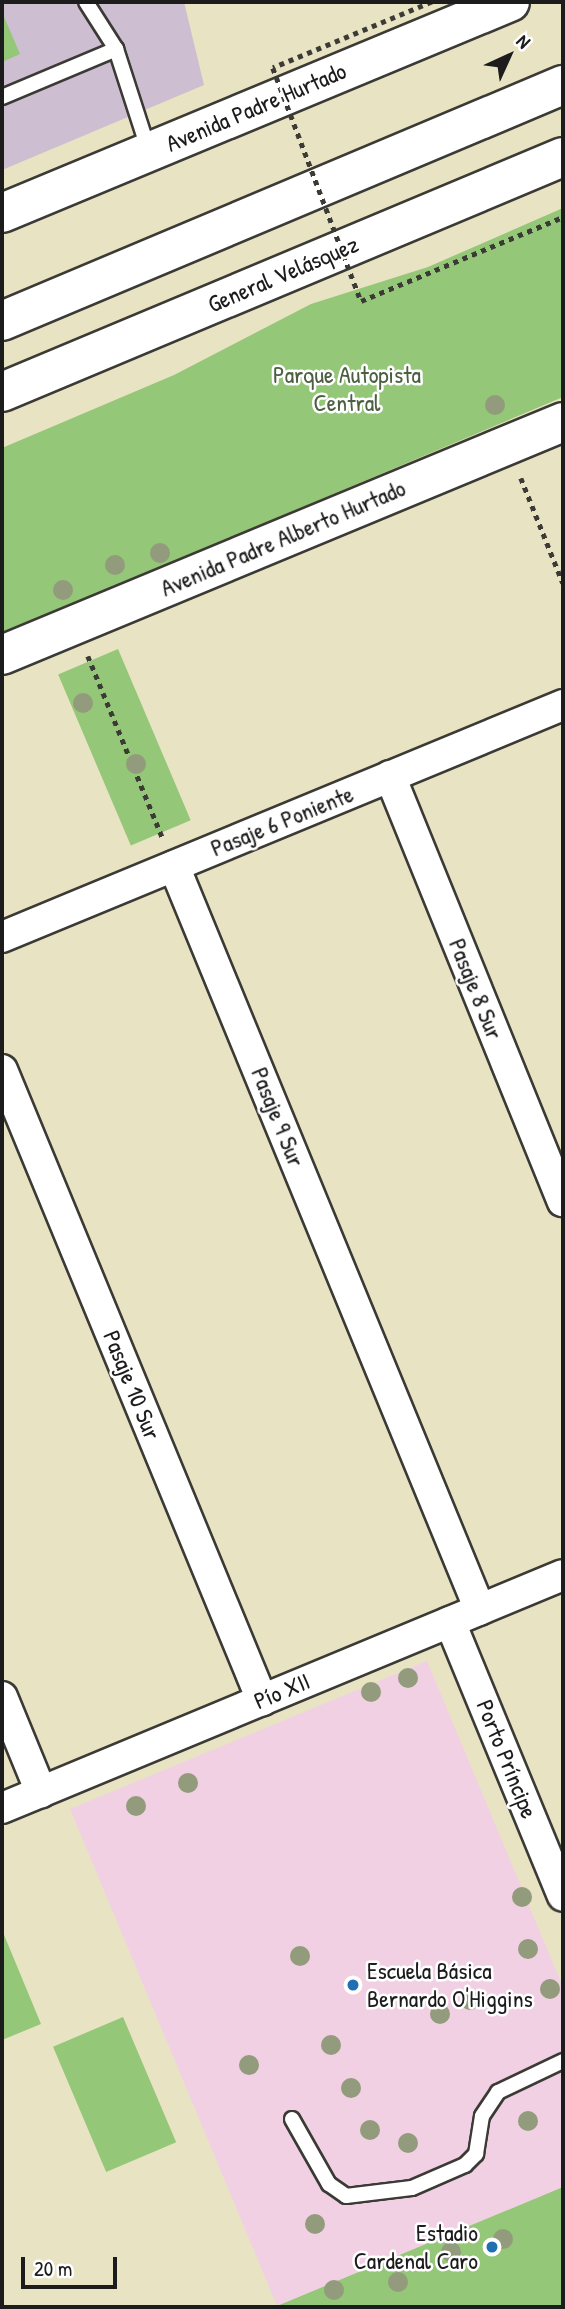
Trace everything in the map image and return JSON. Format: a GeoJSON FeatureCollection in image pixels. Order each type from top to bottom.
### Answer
{"type":"FeatureCollection","features":[{"type":"Feature","properties":{"kind":"main road","name":"Avenida Padre Hurtado"},"geometry":{"type":"LineString","coordinates":[[2,213],[510,2]]}},
{"type":"Feature","properties":{"kind":"main road"},"geometry":{"type":"LineString","coordinates":[[2,321],[563,85]]}},
{"type":"Feature","properties":{"kind":"main road","name":"General Velásquez"},"geometry":{"type":"LineString","coordinates":[[2,392],[563,157]]}},
{"type":"Feature","properties":{"kind":"main road","name":"Avenida Padre Alberto Hurtado"},"geometry":{"type":"LineString","coordinates":[[2,655],[563,422]]}},
{"type":"Feature","properties":{"kind":"street","name":"Pasaje 6 Poniente"},"geometry":{"type":"LineString","coordinates":[[2,937],[563,705]]}},
{"type":"Feature","properties":{"kind":"street","name":"Pasaje 8 Sur"},"geometry":{"type":"LineString","coordinates":[[390,776],[563,1201]]}},
{"type":"Feature","properties":{"kind":"street","name":"Pasaje 9 Sur"},"geometry":{"type":"LineString","coordinates":[[174,866],[480,1610]]}},
{"type":"Feature","properties":{"kind":"street","name":"Pasaje 10 Sur"},"geometry":{"type":"LineString","coordinates":[[2,1070],[262,1700]]}},
{"type":"Feature","properties":{"kind":"street","name":"Pío XII"},"geometry":{"type":"LineString","coordinates":[[2,1808],[563,1575]]}},
{"type":"Feature","properties":{"kind":"street","name":"Porto Príncipe"},"geometry":{"type":"LineString","coordinates":[[450,1622],[560,1877]]}},
{"type":"Feature","properties":{"kind":"street"},"geometry":{"type":"LineString","coordinates":[[2,1697],[41,1792]]}},
{"type":"Feature","properties":{"kind":"lane"},"geometry":{"type":"LineString","coordinates":[[86,2],[116,49],[149,152]]}},
{"type":"Feature","properties":{"kind":"lane"},"geometry":{"type":"LineString","coordinates":[[2,97],[116,49]]}},
{"type":"Feature","properties":{"kind":"lane"},"geometry":{"type":"LineString","coordinates":[[292,2119],[329,2184],[345,2196],[400,2190],[466,2165],[476,2154],[482,2116],[498,2092],[563,2061]]}},
{"type":"Feature","properties":{"kind":"path"},"geometry":{"type":"LineString","coordinates":[[432,2],[273,68],[360,301],[563,217]]}},
{"type":"Feature","properties":{"kind":"path"},"geometry":{"type":"LineString","coordinates":[[507,445],[563,583]]}},
{"type":"Feature","properties":{"kind":"path"},"geometry":{"type":"LineString","coordinates":[[75,625],[174,866]]}},
{"type":"Feature","properties":{"kind":"shaded area"},"geometry":{"type":"Polygon","coordinates":[[[2,2],[184,2],[204,85],[2,170],[2,2]]]}},
{"type":"Feature","properties":{"kind":"shaded area","name":"Escuela Básica Bernardo O'Higgins"},"geometry":{"type":"Polygon","coordinates":[[[427,1661],[563,1987],[563,2187],[277,2306],[70,1809],[427,1661]]]}},
{"type":"Feature","properties":{"kind":"green space"},"geometry":{"type":"Polygon","coordinates":[[[2,12],[20,54],[2,62],[2,12]]]}},
{"type":"Feature","properties":{"kind":"green space","name":"Parque Autopista Central"},"geometry":{"type":"Polygon","coordinates":[[[563,208],[563,397],[2,634],[2,448],[174,375],[311,304],[428,267],[563,208]]]}},
{"type":"Feature","properties":{"kind":"green space"},"geometry":{"type":"Polygon","coordinates":[[[118,649],[191,820],[131,846],[58,674],[118,649]]]}},
{"type":"Feature","properties":{"kind":"green space"},"geometry":{"type":"Polygon","coordinates":[[[2,1930],[41,2024],[2,2040],[2,1930]]]}},
{"type":"Feature","properties":{"kind":"green space"},"geometry":{"type":"Polygon","coordinates":[[[123,2017],[176,2142],[106,2172],[53,2047],[123,2017]]]}},
{"type":"Feature","properties":{"kind":"green space","name":"Estadio Cardenal Caro"},"geometry":{"type":"Polygon","coordinates":[[[563,2187],[563,2307],[273,2307],[277,2306],[563,2187]]]}},
{"type":"Feature","properties":{"kind":"place","name":"Escuela Básica Bernardo O'Higgins"},"geometry":{"type":"Point","coordinates":[353,1985]}},
{"type":"Feature","properties":{"kind":"place","name":"Estadio Cardenal Caro"},"geometry":{"type":"Point","coordinates":[492,2247]}}]}
